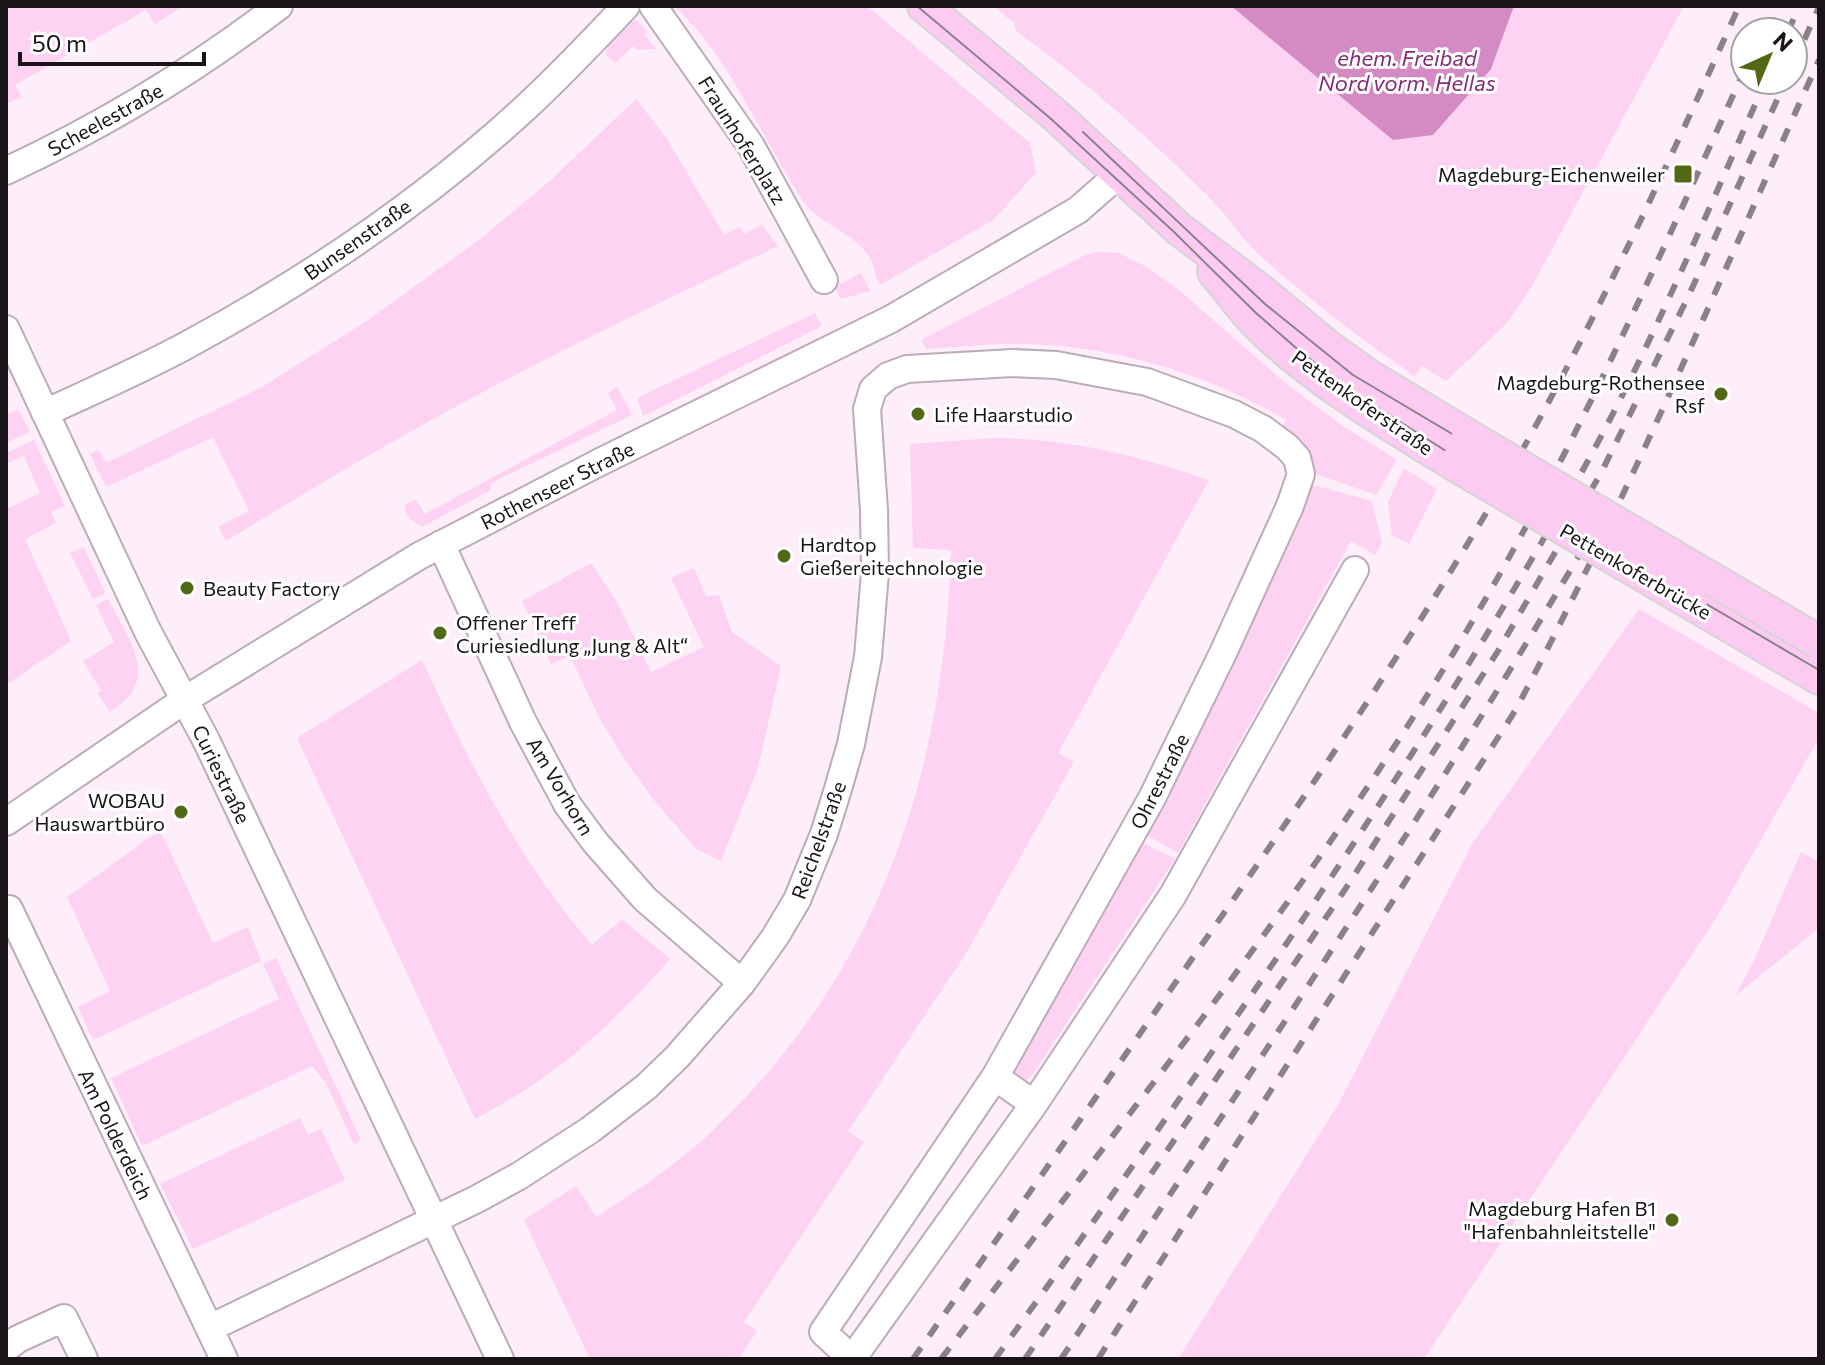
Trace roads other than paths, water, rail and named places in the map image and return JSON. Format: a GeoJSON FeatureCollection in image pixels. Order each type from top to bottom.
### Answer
{"type":"FeatureCollection","features":[{"type":"Feature","properties":{"kind":"main road","name":"Pettenkoferstraße"},"geometry":{"type":"LineString","coordinates":[[924,6],[1120,173],[1179,229],[1251,317],[1290,352],[1341,391],[1461,450]]}},
{"type":"Feature","properties":{"kind":"main road","name":"Pettenkoferbrücke"},"geometry":{"type":"LineString","coordinates":[[1461,450],[1819,642]]}},
{"type":"Feature","properties":{"kind":"main road","name":"Pettenkoferbrücke"},"geometry":{"type":"LineString","coordinates":[[1461,450],[1819,678]]}},
{"type":"Feature","properties":{"kind":"street","name":"Scheelestraße"},"geometry":{"type":"LineString","coordinates":[[6,171],[150,96],[279,6]]}},
{"type":"Feature","properties":{"kind":"street","name":"Bunsenstraße"},"geometry":{"type":"LineString","coordinates":[[45,413],[205,335],[272,297],[361,238],[495,135],[626,6]]}},
{"type":"Feature","properties":{"kind":"street","name":"Fraunhoferplatz"},"geometry":{"type":"LineString","coordinates":[[653,6],[751,146],[824,280]]}},
{"type":"Feature","properties":{"kind":"street","name":"Rothenseer Straße"},"geometry":{"type":"LineString","coordinates":[[6,822],[186,699],[441,544],[891,319],[1078,210],[1120,173]]}},
{"type":"Feature","properties":{"kind":"street","name":"Curiestraße"},"geometry":{"type":"LineString","coordinates":[[6,329],[148,632],[186,699],[500,1359]]}},
{"type":"Feature","properties":{"kind":"street","name":"Reichelstraße"},"geometry":{"type":"LineString","coordinates":[[434,1220],[519,1176],[630,1100],[677,1057],[742,983],[775,937],[807,878],[824,834],[851,744],[868,657],[874,600],[874,510],[867,404],[873,389],[880,382],[894,373],[913,369],[1035,364],[1078,368],[1147,382],[1195,397],[1263,429],[1294,453],[1301,474]]}},
{"type":"Feature","properties":{"kind":"street","name":"Ohrestraße"},"geometry":{"type":"LineString","coordinates":[[1301,474],[1290,506],[1223,653],[1152,798],[995,1077],[823,1332],[852,1359],[1034,1104],[1173,895],[1355,570]]}},
{"type":"Feature","properties":{"kind":"street","name":"Am Vorhorn"},"geometry":{"type":"LineString","coordinates":[[441,544],[523,722],[567,804],[595,842],[645,899],[742,983]]}},
{"type":"Feature","properties":{"kind":"street","name":"Am Polderdeich"},"geometry":{"type":"LineString","coordinates":[[9,909],[224,1359]]}},
{"type":"Feature","properties":{"kind":"street"},"geometry":{"type":"LineString","coordinates":[[995,1077],[1034,1104]]}},
{"type":"Feature","properties":{"kind":"street"},"geometry":{"type":"LineString","coordinates":[[210,1328],[434,1220]]}},
{"type":"Feature","properties":{"kind":"street"},"geometry":{"type":"LineString","coordinates":[[6,1348],[18,1339],[64,1318],[84,1359]]}},
{"type":"Feature","properties":{"kind":"water","name":"ehem. Freibad Nord vorm. Hellas"},"geometry":{"type":"Polygon","coordinates":[[[1231,6],[1514,6],[1491,69],[1433,135],[1393,140],[1231,6]]]}},
{"type":"Feature","properties":{"kind":"tram line"},"geometry":{"type":"LineString","coordinates":[[917,6],[1050,118],[1173,231],[1256,313],[1345,387],[1457,458],[1819,670]]}},
{"type":"Feature","properties":{"kind":"tram line"},"geometry":{"type":"LineString","coordinates":[[1083,132],[1265,304],[1353,375],[1819,652]]}},
{"type":"Feature","properties":{"kind":"railway"},"geometry":{"type":"LineString","coordinates":[[913,1359],[1301,801],[1482,520],[1586,331],[1680,137],[1739,6]]}},
{"type":"Feature","properties":{"kind":"railway"},"geometry":{"type":"LineString","coordinates":[[1769,16],[1774,6]]}},
{"type":"Feature","properties":{"kind":"railway"},"geometry":{"type":"LineString","coordinates":[[1795,16],[1799,6]]}},
{"type":"Feature","properties":{"kind":"railway"},"geometry":{"type":"LineString","coordinates":[[1809,29],[1819,7]]}},
{"type":"Feature","properties":{"kind":"railway"},"geometry":{"type":"LineString","coordinates":[[1098,1359],[1515,711],[1634,470],[1819,60]]}},
{"type":"Feature","properties":{"kind":"railway"},"geometry":{"type":"LineString","coordinates":[[941,1359],[1214,1003],[1407,728],[1466,632],[1543,495],[1613,355],[1733,96]]}},
{"type":"Feature","properties":{"kind":"railway"},"geometry":{"type":"LineString","coordinates":[[995,1359],[1165,1120],[1316,899],[1499,614],[1609,421],[1679,276],[1759,96]]}},
{"type":"Feature","properties":{"kind":"railway"},"geometry":{"type":"LineString","coordinates":[[1025,1359],[1346,888],[1498,651],[1601,473],[1689,295],[1779,96]]}},
{"type":"Feature","properties":{"kind":"railway"},"geometry":{"type":"LineString","coordinates":[[1061,1359],[1406,835],[1603,515]]}},
{"type":"Feature","properties":{"kind":"place","name":"Magdeburg-Eichenweiler"},"geometry":{"type":"Point","coordinates":[1683,174]}},
{"type":"Feature","properties":{"kind":"place","name":"Magdeburg-Rothensee Rsf"},"geometry":{"type":"Point","coordinates":[1721,394]}},
{"type":"Feature","properties":{"kind":"place","name":"Life Haarstudio"},"geometry":{"type":"Point","coordinates":[918,414]}},
{"type":"Feature","properties":{"kind":"place","name":"Hardtop Gießereitechnologie"},"geometry":{"type":"Point","coordinates":[784,556]}},
{"type":"Feature","properties":{"kind":"place","name":"Beauty Factory"},"geometry":{"type":"Point","coordinates":[187,588]}},
{"type":"Feature","properties":{"kind":"place","name":"Offener Treff Curiesiedlung „Jung & Alt“"},"geometry":{"type":"Point","coordinates":[440,633]}},
{"type":"Feature","properties":{"kind":"place","name":"WOBAU Hauswartbüro"},"geometry":{"type":"Point","coordinates":[181,812]}},
{"type":"Feature","properties":{"kind":"place","name":"Magdeburg Hafen B1 \"Hafenbahnleitstelle\""},"geometry":{"type":"Point","coordinates":[1672,1220]}}]}
